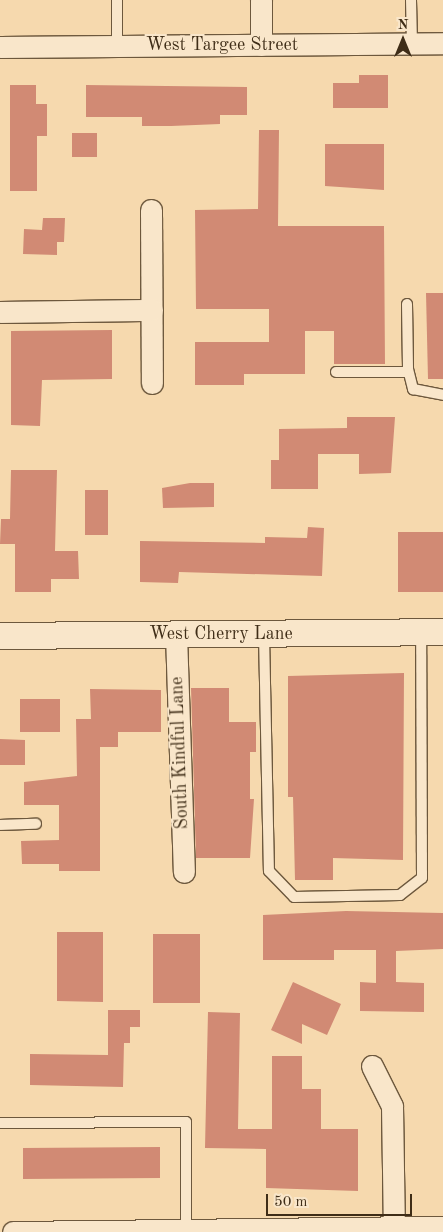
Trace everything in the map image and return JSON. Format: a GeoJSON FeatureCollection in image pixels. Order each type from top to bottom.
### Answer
{"type":"FeatureCollection","features":[{"type":"Feature","properties":{"kind":"street"},"geometry":{"type":"LineString","coordinates":[[261,0],[261,45]]}},
{"type":"Feature","properties":{"kind":"street","name":"West Targee Street"},"geometry":{"type":"LineString","coordinates":[[0,47],[443,43]]}},
{"type":"Feature","properties":{"kind":"street"},"geometry":{"type":"LineString","coordinates":[[151,210],[152,383]]}},
{"type":"Feature","properties":{"kind":"street"},"geometry":{"type":"LineString","coordinates":[[0,312],[152,310]]}},
{"type":"Feature","properties":{"kind":"street","name":"West Cherry Lane"},"geometry":{"type":"LineString","coordinates":[[0,636],[432,632]]}},
{"type":"Feature","properties":{"kind":"street","name":"South Kindful Lane"},"geometry":{"type":"LineString","coordinates":[[176,634],[184,872]]}},
{"type":"Feature","properties":{"kind":"street"},"geometry":{"type":"LineString","coordinates":[[372,1066],[392,1106],[394,1228]]}},
{"type":"Feature","properties":{"kind":"street"},"geometry":{"type":"LineString","coordinates":[[13,1232],[256,1231],[443,1227]]}},
{"type":"Feature","properties":{"kind":"lane"},"geometry":{"type":"LineString","coordinates":[[117,46],[118,0]]}},
{"type":"Feature","properties":{"kind":"lane"},"geometry":{"type":"LineString","coordinates":[[411,0],[412,43]]}},
{"type":"Feature","properties":{"kind":"lane"},"geometry":{"type":"LineString","coordinates":[[407,304],[408,372],[413,389],[443,395]]}},
{"type":"Feature","properties":{"kind":"lane"},"geometry":{"type":"LineString","coordinates":[[336,372],[408,372]]}},
{"type":"Feature","properties":{"kind":"lane"},"geometry":{"type":"LineString","coordinates":[[264,634],[269,871],[294,898],[400,896],[422,878],[432,632]]}},
{"type":"Feature","properties":{"kind":"lane"},"geometry":{"type":"LineString","coordinates":[[0,825],[36,824]]}},
{"type":"Feature","properties":{"kind":"lane"},"geometry":{"type":"LineString","coordinates":[[0,1123],[186,1122],[186,1230]]}},
{"type":"Feature","properties":{"kind":"building"},"geometry":{"type":"Polygon","coordinates":[[[359,75],[388,75],[388,108],[333,108],[333,83],[359,83],[359,75]]]}},
{"type":"Feature","properties":{"kind":"building"},"geometry":{"type":"Polygon","coordinates":[[[10,85],[36,85],[36,104],[47,104],[47,136],[37,136],[37,191],[10,191],[10,85]]]}},
{"type":"Feature","properties":{"kind":"building"},"geometry":{"type":"Polygon","coordinates":[[[86,85],[247,87],[247,115],[220,115],[220,124],[171,126],[142,126],[142,117],[86,117],[86,85]]]}},
{"type":"Feature","properties":{"kind":"building"},"geometry":{"type":"Polygon","coordinates":[[[259,130],[279,130],[278,226],[384,226],[385,364],[334,364],[334,331],[305,331],[305,374],[244,374],[244,385],[195,385],[195,342],[269,342],[269,309],[196,309],[195,210],[258,209],[259,130]]]}},
{"type":"Feature","properties":{"kind":"building"},"geometry":{"type":"Polygon","coordinates":[[[72,133],[97,133],[97,157],[72,157],[72,133]]]}},
{"type":"Feature","properties":{"kind":"building"},"geometry":{"type":"Polygon","coordinates":[[[325,144],[384,144],[384,190],[325,186],[325,144]]]}},
{"type":"Feature","properties":{"kind":"building"},"geometry":{"type":"Polygon","coordinates":[[[43,218],[65,218],[64,242],[57,242],[57,255],[23,254],[24,229],[42,230],[43,218]]]}},
{"type":"Feature","properties":{"kind":"building"},"geometry":{"type":"Polygon","coordinates":[[[426,293],[443,293],[443,379],[428,379],[426,293]]]}},
{"type":"Feature","properties":{"kind":"building"},"geometry":{"type":"Polygon","coordinates":[[[112,330],[112,379],[42,380],[40,426],[11,425],[11,331],[112,330]]]}},
{"type":"Feature","properties":{"kind":"building"},"geometry":{"type":"Polygon","coordinates":[[[347,417],[395,417],[391,473],[359,474],[359,454],[318,454],[318,489],[271,489],[271,460],[279,460],[279,429],[347,428],[347,417]]]}},
{"type":"Feature","properties":{"kind":"building"},"geometry":{"type":"Polygon","coordinates":[[[11,470],[57,470],[55,551],[78,551],[79,579],[51,579],[51,592],[15,592],[15,544],[0,544],[1,519],[10,519],[11,470]]]}},
{"type":"Feature","properties":{"kind":"building"},"geometry":{"type":"Polygon","coordinates":[[[190,483],[214,483],[214,507],[163,508],[162,488],[190,483]]]}},
{"type":"Feature","properties":{"kind":"building"},"geometry":{"type":"Polygon","coordinates":[[[85,490],[108,490],[108,535],[85,535],[85,490]]]}},
{"type":"Feature","properties":{"kind":"building"},"geometry":{"type":"Polygon","coordinates":[[[308,527],[324,528],[322,576],[179,572],[178,583],[140,582],[140,541],[265,543],[265,537],[307,538],[308,527]]]}},
{"type":"Feature","properties":{"kind":"building"},"geometry":{"type":"Polygon","coordinates":[[[398,532],[443,532],[443,592],[398,592],[398,532]]]}},
{"type":"Feature","properties":{"kind":"building"},"geometry":{"type":"Polygon","coordinates":[[[404,673],[403,860],[333,858],[333,880],[295,880],[293,797],[288,797],[288,676],[404,673]]]}},
{"type":"Feature","properties":{"kind":"building"},"geometry":{"type":"Polygon","coordinates":[[[191,688],[229,688],[229,722],[256,722],[256,752],[250,752],[250,799],[254,799],[250,858],[196,858],[191,688]]]}},
{"type":"Feature","properties":{"kind":"building"},"geometry":{"type":"Polygon","coordinates":[[[90,689],[161,690],[161,732],[118,732],[118,747],[100,747],[100,871],[59,871],[59,864],[22,864],[21,841],[59,840],[59,805],[24,805],[24,782],[77,776],[76,719],[91,719],[90,689]]]}},
{"type":"Feature","properties":{"kind":"building"},"geometry":{"type":"Polygon","coordinates":[[[20,699],[60,699],[60,732],[20,732],[20,699]]]}},
{"type":"Feature","properties":{"kind":"building"},"geometry":{"type":"Polygon","coordinates":[[[0,739],[25,740],[25,765],[0,765],[0,739]]]}},
{"type":"Feature","properties":{"kind":"building"},"geometry":{"type":"Polygon","coordinates":[[[346,911],[443,913],[443,949],[396,951],[396,982],[424,983],[424,1012],[360,1011],[360,982],[376,983],[376,950],[334,950],[334,960],[263,960],[263,915],[346,911]]]}},
{"type":"Feature","properties":{"kind":"building"},"geometry":{"type":"Polygon","coordinates":[[[57,932],[103,932],[103,1002],[57,1001],[57,932]]]}},
{"type":"Feature","properties":{"kind":"building"},"geometry":{"type":"Polygon","coordinates":[[[153,934],[200,934],[200,1003],[153,1003],[153,934]]]}},
{"type":"Feature","properties":{"kind":"building"},"geometry":{"type":"Polygon","coordinates":[[[293,982],[341,1004],[327,1035],[302,1024],[302,1044],[271,1030],[293,982]]]}},
{"type":"Feature","properties":{"kind":"building"},"geometry":{"type":"Polygon","coordinates":[[[108,1010],[140,1010],[140,1027],[130,1027],[130,1043],[124,1043],[123,1087],[30,1085],[30,1054],[108,1055],[108,1010]]]}},
{"type":"Feature","properties":{"kind":"building"},"geometry":{"type":"Polygon","coordinates":[[[208,1012],[240,1013],[238,1129],[272,1129],[272,1056],[302,1056],[302,1089],[321,1089],[321,1129],[358,1129],[358,1191],[266,1188],[266,1149],[205,1148],[208,1012]]]}},
{"type":"Feature","properties":{"kind":"building"},"geometry":{"type":"Polygon","coordinates":[[[160,1147],[160,1178],[23,1179],[23,1148],[160,1147]]]}}]}
